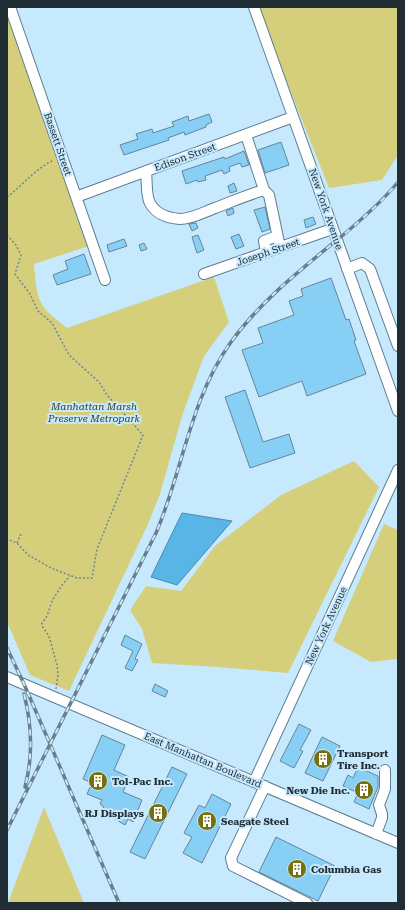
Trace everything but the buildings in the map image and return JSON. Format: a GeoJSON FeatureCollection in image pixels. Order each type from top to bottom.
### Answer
{"type":"FeatureCollection","features":[{"type":"Feature","properties":{"kind":"street","name":"Bassett Street"},"geometry":{"type":"LineString","coordinates":[[10,7],[105,280]]}},
{"type":"Feature","properties":{"kind":"street","name":"New York Avenue"},"geometry":{"type":"LineString","coordinates":[[254,7],[398,411]]}},
{"type":"Feature","properties":{"kind":"street","name":"Edison Street"},"geometry":{"type":"LineString","coordinates":[[76,197],[293,117]]}},
{"type":"Feature","properties":{"kind":"street"},"geometry":{"type":"LineString","coordinates":[[246,135],[264,190],[268,195],[280,247]]}},
{"type":"Feature","properties":{"kind":"street"},"geometry":{"type":"LineString","coordinates":[[146,171],[148,200],[157,212],[172,218],[180,219],[197,215],[247,195],[264,190]]}},
{"type":"Feature","properties":{"kind":"street","name":"Joseph Street"},"geometry":{"type":"LineString","coordinates":[[204,274],[332,229]]}},
{"type":"Feature","properties":{"kind":"street"},"geometry":{"type":"LineString","coordinates":[[266,252],[264,241],[277,236]]}},
{"type":"Feature","properties":{"kind":"street"},"geometry":{"type":"LineString","coordinates":[[347,269],[362,263],[370,269],[398,346]]}},
{"type":"Feature","properties":{"kind":"street","name":"New York Avenue"},"geometry":{"type":"LineString","coordinates":[[254,782],[398,470]]}},
{"type":"Feature","properties":{"kind":"street","name":"East Manhattan Boulevard"},"geometry":{"type":"LineString","coordinates":[[7,677],[398,843]]}},
{"type":"Feature","properties":{"kind":"street"},"geometry":{"type":"LineString","coordinates":[[376,834],[382,818],[379,805],[385,789],[385,770]]}},
{"type":"Feature","properties":{"kind":"street"},"geometry":{"type":"LineString","coordinates":[[265,786],[231,858],[234,866],[307,903]]}},
{"type":"Feature","properties":{"kind":"path"},"geometry":{"type":"LineString","coordinates":[[7,197],[42,167],[49,162],[62,157]]}},
{"type":"Feature","properties":{"kind":"path"},"geometry":{"type":"LineString","coordinates":[[7,235],[16,245],[21,255],[15,274],[30,294],[38,311],[52,323],[69,355],[99,382],[107,395],[142,435],[97,549],[92,578],[77,578],[51,568],[28,555],[17,543],[7,539]]}},
{"type":"Feature","properties":{"kind":"path"},"geometry":{"type":"LineString","coordinates":[[17,543],[22,534]]}},
{"type":"Feature","properties":{"kind":"path"},"geometry":{"type":"LineString","coordinates":[[54,696],[58,675],[57,665],[49,636],[42,626],[42,623],[47,616],[52,601],[62,585],[70,576]]}},
{"type":"Feature","properties":{"kind":"green space"},"geometry":{"type":"Polygon","coordinates":[[[263,7],[398,7],[398,155],[382,180],[329,188],[258,9],[263,7]]]}},
{"type":"Feature","properties":{"kind":"green space","name":"Manhattan Marsh Preserve Metropark"},"geometry":{"type":"Polygon","coordinates":[[[7,11],[89,246],[34,264],[37,291],[41,303],[45,309],[67,328],[214,277],[229,322],[204,356],[182,416],[160,494],[148,524],[69,691],[30,675],[7,622],[7,11]]]}},
{"type":"Feature","properties":{"kind":"green space"},"geometry":{"type":"Polygon","coordinates":[[[354,461],[379,487],[288,673],[152,663],[142,629],[130,610],[146,586],[181,591],[215,546],[281,495],[354,461]]]}},
{"type":"Feature","properties":{"kind":"green space"},"geometry":{"type":"Polygon","coordinates":[[[384,524],[398,530],[398,659],[371,662],[333,641],[384,524]]]}},
{"type":"Feature","properties":{"kind":"green space"},"geometry":{"type":"Polygon","coordinates":[[[44,807],[84,903],[8,903],[44,807]]]}},
{"type":"Feature","properties":{"kind":"water"},"geometry":{"type":"Polygon","coordinates":[[[182,513],[232,521],[177,585],[151,577],[182,513]]]}},
{"type":"Feature","properties":{"kind":"railway"},"geometry":{"type":"LineString","coordinates":[[7,830],[156,533],[196,411],[217,364],[242,327],[267,300],[294,275],[361,220],[398,182]]}},
{"type":"Feature","properties":{"kind":"railway"},"geometry":{"type":"LineString","coordinates":[[7,648],[119,903]]}},
{"type":"Feature","properties":{"kind":"railway"},"geometry":{"type":"LineString","coordinates":[[24,694],[30,729],[30,753],[28,776],[25,787]]}},
{"type":"Feature","properties":{"kind":"place","name":"Transport Tire Inc."},"geometry":{"type":"Point","coordinates":[323,759]}},
{"type":"Feature","properties":{"kind":"place","name":"Tol-Pac Inc."},"geometry":{"type":"Point","coordinates":[98,781]}},
{"type":"Feature","properties":{"kind":"place","name":"New Die Inc."},"geometry":{"type":"Point","coordinates":[364,790]}},
{"type":"Feature","properties":{"kind":"place","name":"RJ Displays"},"geometry":{"type":"Point","coordinates":[158,813]}},
{"type":"Feature","properties":{"kind":"place","name":"Seagate Steel"},"geometry":{"type":"Point","coordinates":[207,821]}},
{"type":"Feature","properties":{"kind":"place","name":"Columbia Gas"},"geometry":{"type":"Point","coordinates":[297,869]}}]}
